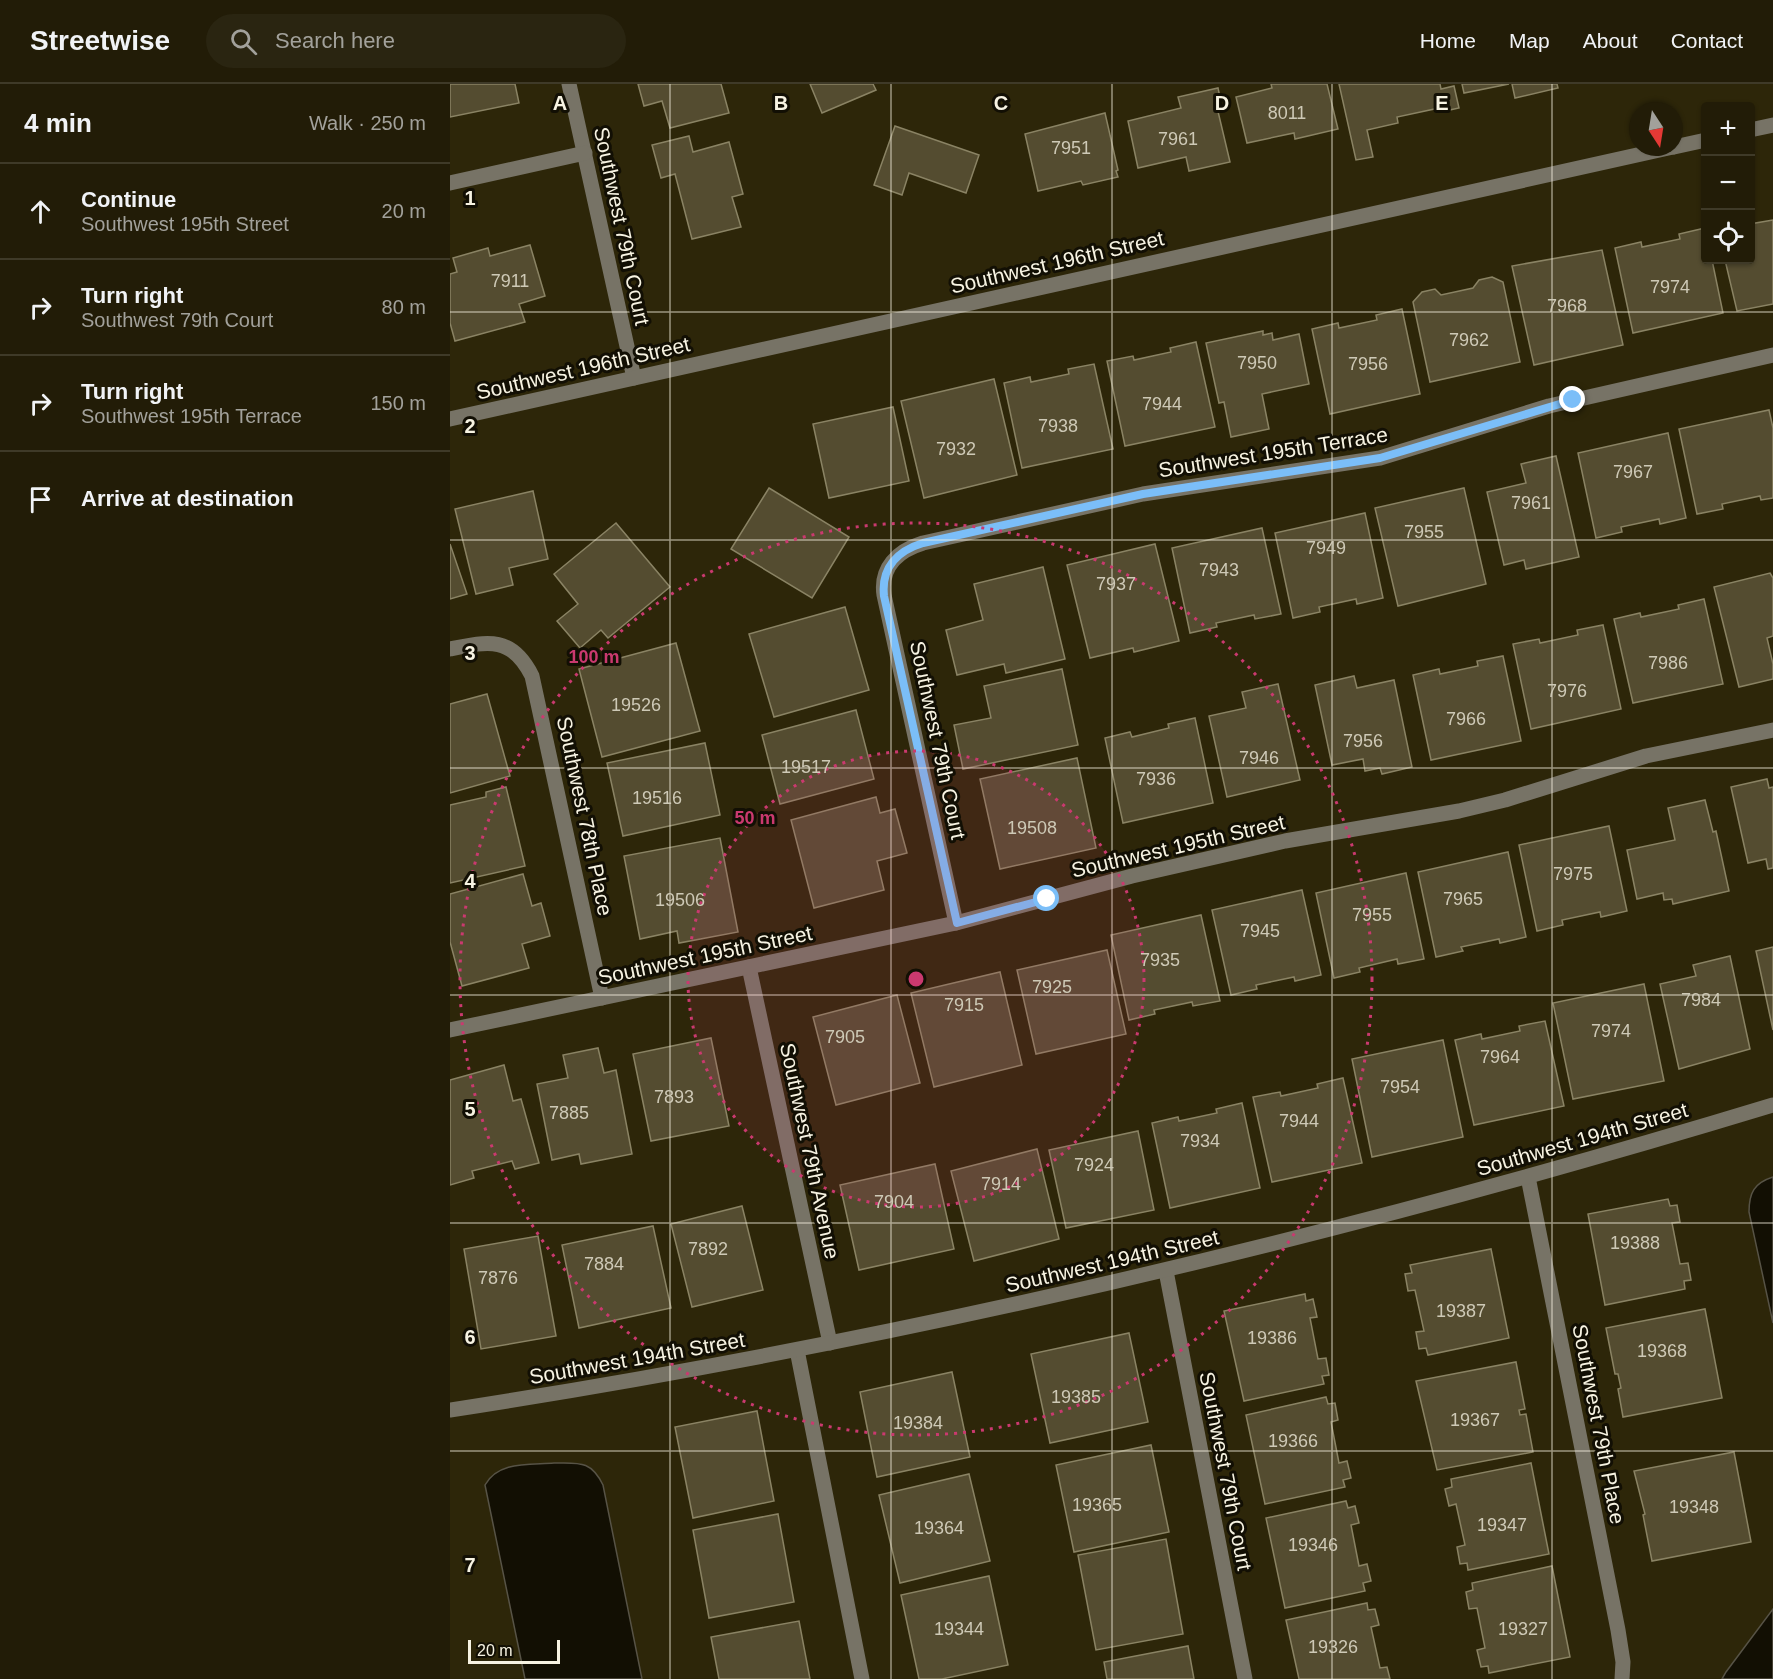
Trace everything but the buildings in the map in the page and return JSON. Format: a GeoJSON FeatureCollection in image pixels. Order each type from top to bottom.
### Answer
{"type":"FeatureCollection","features":[{"type":"Feature","properties":{"kind":"street","name":"Southwest 79th Court"},"geometry":{"type":"LineString","coordinates":[[569,84],[634,378]]}},
{"type":"Feature","properties":{"kind":"street"},"geometry":{"type":"LineString","coordinates":[[1755,129],[1773,125]]}},
{"type":"Feature","properties":{"kind":"street","name":"Southwest 196th Street"},"geometry":{"type":"LineString","coordinates":[[1683,145],[1701,141]]}},
{"type":"Feature","properties":{"kind":"street"},"geometry":{"type":"LineString","coordinates":[[450,183],[585,153]]}},
{"type":"Feature","properties":{"kind":"street","name":"Southwest 196th Street"},"geometry":{"type":"LineString","coordinates":[[450,419],[1633,156]]}},
{"type":"Feature","properties":{"kind":"street","name":"Southwest 195th Terrace"},"geometry":{"type":"LineString","coordinates":[[888,567],[900,553],[923,543],[1143,494],[1371,459],[1549,405],[1773,355]]}},
{"type":"Feature","properties":{"kind":"street","name":"Southwest 79th Court"},"geometry":{"type":"LineString","coordinates":[[888,567],[883,583],[884,596],[957,923]]}},
{"type":"Feature","properties":{"kind":"street","name":"Southwest 78th Place"},"geometry":{"type":"LineString","coordinates":[[450,649],[490,643],[512,649],[525,663],[536,693],[602,998]]}},
{"type":"Feature","properties":{"kind":"street","name":"Southwest 195th Street"},"geometry":{"type":"LineString","coordinates":[[450,1030],[957,923],[1132,876],[1286,841],[1459,811],[1505,800],[1646,756],[1773,730]]}},
{"type":"Feature","properties":{"kind":"street","name":"Southwest 79th Avenue"},"geometry":{"type":"LineString","coordinates":[[749,967],[830,1343]]}},
{"type":"Feature","properties":{"kind":"street","name":"Southwest 194th Street"},"geometry":{"type":"LineString","coordinates":[[450,1410],[609,1386],[798,1350],[1031,1302],[1166,1271],[1528,1177],[1773,1105]]}},
{"type":"Feature","properties":{"kind":"street","name":"Southwest 79th Place"},"geometry":{"type":"LineString","coordinates":[[1528,1177],[1618,1630],[1623,1662],[1622,1679]]}},
{"type":"Feature","properties":{"kind":"street","name":"Southwest 79th Court"},"geometry":{"type":"LineString","coordinates":[[1166,1271],[1245,1679]]}},
{"type":"Feature","properties":{"kind":"street"},"geometry":{"type":"LineString","coordinates":[[798,1350],[862,1679]]}},
{"type":"Feature","properties":{"kind":"shaded area"},"geometry":{"type":"Polygon","coordinates":[[[1773,1177],[1773,1323],[1749,1212],[1750,1199],[1754,1190],[1761,1182],[1773,1177]]]}},
{"type":"Feature","properties":{"kind":"shaded area"},"geometry":{"type":"Polygon","coordinates":[[[577,1463],[589,1467],[603,1485],[642,1679],[525,1679],[485,1485],[491,1477],[506,1468],[577,1463]]]}},
{"type":"Feature","properties":{"kind":"shaded area"},"geometry":{"type":"Polygon","coordinates":[[[1773,1609],[1773,1679],[1722,1679],[1726,1672],[1773,1609]]]}},
{"type":"Feature","properties":{"kind":"route"},"geometry":{"type":"LineString","coordinates":[[1047,899],[957,923],[884,596],[885,573],[894,558],[907,549],[923,543],[1104,502],[1174,488],[1380,458],[1532,410],[1573,400]]}}]}
